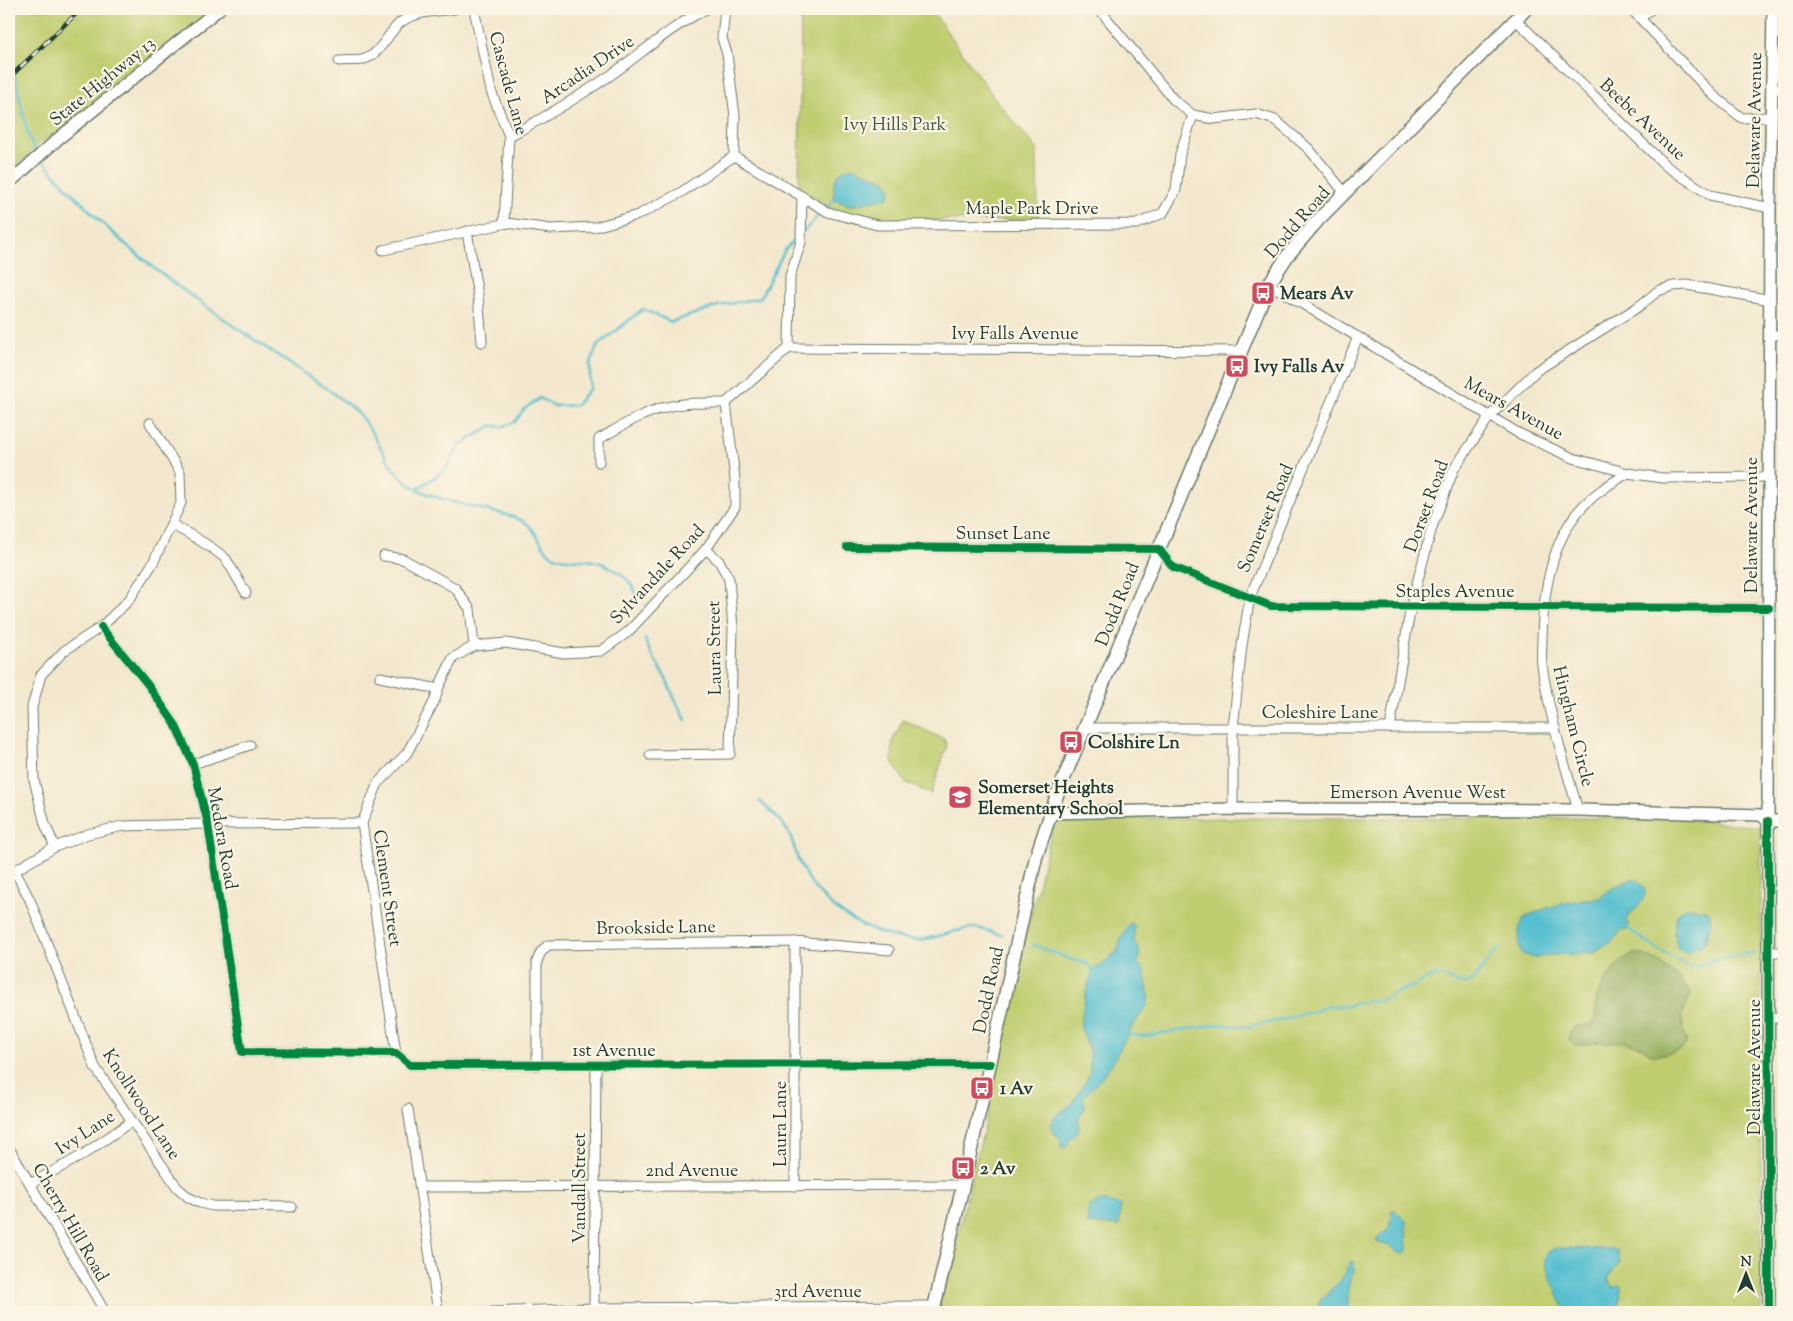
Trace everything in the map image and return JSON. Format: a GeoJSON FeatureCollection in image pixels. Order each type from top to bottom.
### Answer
{"type":"FeatureCollection","features":[{"type":"Feature","properties":{"kind":"main road","name":"Dodd Road"},"geometry":{"type":"LineString","coordinates":[[934,1309],[964,1185],[1036,857],[1050,813],[1269,284],[1288,255],[1319,218],[1526,9]]}},
{"type":"Feature","properties":{"kind":"street","name":"State Highway 13"},"geometry":{"type":"LineString","coordinates":[[9,183],[59,138],[219,9]]}},
{"type":"Feature","properties":{"kind":"street"},"geometry":{"type":"LineString","coordinates":[[338,61],[363,60],[376,53],[390,33],[402,21],[420,14],[455,9]]}},
{"type":"Feature","properties":{"kind":"street","name":"Cascade Lane"},"geometry":{"type":"LineString","coordinates":[[474,9],[491,92],[509,136],[504,222],[507,223]]}},
{"type":"Feature","properties":{"kind":"street","name":"Arcadia Drive"},"geometry":{"type":"LineString","coordinates":[[509,136],[558,110],[612,74],[685,20],[706,9]]}},
{"type":"Feature","properties":{"kind":"street"},"geometry":{"type":"LineString","coordinates":[[725,9],[722,38],[727,54],[735,116],[734,156]]}},
{"type":"Feature","properties":{"kind":"street"},"geometry":{"type":"LineString","coordinates":[[1099,9],[1174,100],[1193,115],[1214,120],[1256,114],[1275,120],[1310,149],[1345,193]]}},
{"type":"Feature","properties":{"kind":"street"},"geometry":{"type":"LineString","coordinates":[[1631,9],[1714,96],[1742,118],[1772,118]]}},
{"type":"Feature","properties":{"kind":"street"},"geometry":{"type":"LineString","coordinates":[[1641,18],[1650,9]]}},
{"type":"Feature","properties":{"kind":"street","name":"Delaware Avenue"},"geometry":{"type":"LineString","coordinates":[[1770,1312],[1768,608],[1770,208],[1772,118],[1779,89],[1773,9]]}},
{"type":"Feature","properties":{"kind":"street","name":"Beebe Avenue"},"geometry":{"type":"LineString","coordinates":[[1515,19],[1666,166],[1710,195],[1770,208]]}},
{"type":"Feature","properties":{"kind":"street","name":"Maple Park Drive"},"geometry":{"type":"LineString","coordinates":[[802,196],[828,212],[877,225],[1137,224],[1164,213],[1176,190],[1180,154],[1193,115]]}},
{"type":"Feature","properties":{"kind":"street"},"geometry":{"type":"LineString","coordinates":[[599,462],[599,439],[632,421],[666,407],[702,402],[726,403],[789,348],[790,276],[801,242],[802,196],[734,156]]}},
{"type":"Feature","properties":{"kind":"street"},"geometry":{"type":"LineString","coordinates":[[383,250],[507,223],[551,229],[595,227],[638,215],[680,193],[734,156]]}},
{"type":"Feature","properties":{"kind":"street"},"geometry":{"type":"LineString","coordinates":[[467,232],[478,296],[482,342]]}},
{"type":"Feature","properties":{"kind":"street","name":"Mears Avenue"},"geometry":{"type":"LineString","coordinates":[[1269,284],[1518,433],[1573,458],[1628,473],[1662,478],[1769,477]]}},
{"type":"Feature","properties":{"kind":"street","name":"Dorset Road"},"geometry":{"type":"LineString","coordinates":[[1390,728],[1411,606],[1432,528],[1454,469],[1490,416],[1536,371],[1638,307],[1658,292],[1673,286],[1687,285],[1770,300]]}},
{"type":"Feature","properties":{"kind":"street"},"geometry":{"type":"LineString","coordinates":[[1770,335],[1784,335]]}},
{"type":"Feature","properties":{"kind":"street","name":"Somerset Road"},"geometry":{"type":"LineString","coordinates":[[1233,809],[1233,728],[1242,645],[1250,597],[1358,337]]}},
{"type":"Feature","properties":{"kind":"street","name":"Ivy Falls Avenue"},"geometry":{"type":"LineString","coordinates":[[789,348],[1241,351]]}},
{"type":"Feature","properties":{"kind":"street","name":"Sylvandale Road"},"geometry":{"type":"LineString","coordinates":[[438,689],[452,658],[474,646],[506,642],[564,653],[601,651],[628,632],[706,549],[734,507],[735,479],[726,403]]}},
{"type":"Feature","properties":{"kind":"street"},"geometry":{"type":"LineString","coordinates":[[55,847],[45,824],[34,780],[32,707],[41,675],[64,651],[101,628],[129,600],[152,563],[181,503],[180,472],[150,423]]}},
{"type":"Feature","properties":{"kind":"street","name":"Hingham Circle"},"geometry":{"type":"LineString","coordinates":[[1578,810],[1555,728],[1542,664],[1543,606],[1556,552],[1568,526],[1584,505],[1604,487],[1628,473]]}},
{"type":"Feature","properties":{"kind":"street"},"geometry":{"type":"LineString","coordinates":[[171,524],[211,546],[226,559],[246,593]]}},
{"type":"Feature","properties":{"kind":"street","name":"Sunset Lane"},"geometry":{"type":"LineString","coordinates":[[847,547],[1159,549]]}},
{"type":"Feature","properties":{"kind":"street","name":"Laura Street"},"geometry":{"type":"LineString","coordinates":[[650,755],[730,754],[733,628],[729,579],[719,561],[706,549]]}},
{"type":"Feature","properties":{"kind":"street","name":"Staples Avenue"},"geometry":{"type":"LineString","coordinates":[[1159,549],[1173,567],[1271,606],[1768,608]]}},
{"type":"Feature","properties":{"kind":"street"},"geometry":{"type":"LineString","coordinates":[[384,556],[403,559],[455,588],[470,609],[474,646]]}},
{"type":"Feature","properties":{"kind":"street","name":"Medora Road"},"geometry":{"type":"LineString","coordinates":[[101,628],[148,686],[174,724],[193,764],[208,824],[242,1052],[396,1053]]}},
{"type":"Feature","properties":{"kind":"street"},"geometry":{"type":"LineString","coordinates":[[380,677],[438,689]]}},
{"type":"Feature","properties":{"kind":"street","name":"Clement Street"},"geometry":{"type":"LineString","coordinates":[[396,1053],[362,823],[378,783],[407,753],[435,700],[438,689]]}},
{"type":"Feature","properties":{"kind":"street","name":"Coleshire Lane"},"geometry":{"type":"LineString","coordinates":[[1085,728],[1555,728]]}},
{"type":"Feature","properties":{"kind":"street"},"geometry":{"type":"LineString","coordinates":[[193,764],[250,745]]}},
{"type":"Feature","properties":{"kind":"street","name":"Emerson Avenue West"},"geometry":{"type":"LineString","coordinates":[[1050,813],[1233,809],[1578,810],[1761,816],[1768,821],[1784,821]]}},
{"type":"Feature","properties":{"kind":"street"},"geometry":{"type":"LineString","coordinates":[[12,872],[55,847],[88,834],[123,826],[362,823]]}},
{"type":"Feature","properties":{"kind":"street","name":"Knollwood Lane"},"geometry":{"type":"LineString","coordinates":[[12,872],[30,900],[95,1067],[173,1182],[188,1197],[200,1203],[213,1206],[292,1208]]}},
{"type":"Feature","properties":{"kind":"street","name":"Brookside Lane"},"geometry":{"type":"LineString","coordinates":[[537,1065],[537,961],[541,952],[548,945],[795,942],[888,950]]}},
{"type":"Feature","properties":{"kind":"street","name":"Laura Lane"},"geometry":{"type":"LineString","coordinates":[[794,1186],[795,942]]}},
{"type":"Feature","properties":{"kind":"street"},"geometry":{"type":"LineString","coordinates":[[1768,952],[1784,952]]}},
{"type":"Feature","properties":{"kind":"street"},"geometry":{"type":"LineString","coordinates":[[1769,1018],[1784,1018]]}},
{"type":"Feature","properties":{"kind":"street","name":"1st Avenue"},"geometry":{"type":"LineString","coordinates":[[396,1053],[410,1066],[990,1064]]}},
{"type":"Feature","properties":{"kind":"street","name":"Vandall Street"},"geometry":{"type":"LineString","coordinates":[[594,1310],[596,1065]]}},
{"type":"Feature","properties":{"kind":"street"},"geometry":{"type":"LineString","coordinates":[[408,1108],[438,1312]]}},
{"type":"Feature","properties":{"kind":"street","name":"Ivy Lane"},"geometry":{"type":"LineString","coordinates":[[30,1184],[80,1156],[132,1121]]}},
{"type":"Feature","properties":{"kind":"street","name":"Cherry Hill Road"},"geometry":{"type":"LineString","coordinates":[[9,1148],[105,1312]]}},
{"type":"Feature","properties":{"kind":"street","name":"2nd Avenue"},"geometry":{"type":"LineString","coordinates":[[420,1187],[964,1185]]}},
{"type":"Feature","properties":{"kind":"street","name":"3rd Avenue"},"geometry":{"type":"LineString","coordinates":[[492,1312],[934,1309]]}},
{"type":"Feature","properties":{"kind":"green space"},"geometry":{"type":"Polygon","coordinates":[[[9,9],[219,9],[189,36],[195,42],[42,142],[9,172],[9,9]]]}},
{"type":"Feature","properties":{"kind":"green space","name":"Ivy Hills Park"},"geometry":{"type":"Polygon","coordinates":[[[801,9],[931,9],[996,100],[1037,149],[1038,220],[866,220],[835,211],[799,188],[801,9]]]}},
{"type":"Feature","properties":{"kind":"green space"},"geometry":{"type":"Polygon","coordinates":[[[903,720],[944,739],[947,746],[931,794],[905,782],[892,762],[893,740],[903,720]]]}},
{"type":"Feature","properties":{"kind":"green space"},"geometry":{"type":"Polygon","coordinates":[[[1055,818],[1680,818],[1761,827],[1761,1312],[938,1312],[991,1101],[1019,962],[1055,818]]]}},
{"type":"Feature","properties":{"kind":"green space"},"geometry":{"type":"Polygon","coordinates":[[[1636,953],[1652,958],[1676,975],[1691,995],[1681,1017],[1687,1042],[1682,1049],[1667,1054],[1655,1055],[1637,1045],[1624,1042],[1607,1044],[1597,1042],[1578,1045],[1569,1041],[1570,1032],[1577,1026],[1592,1024],[1596,1012],[1597,996],[1603,984],[1621,961],[1636,953]]]}},
{"type":"Feature","properties":{"kind":"water"},"geometry":{"type":"Polygon","coordinates":[[[852,167],[887,181],[891,192],[887,198],[855,205],[834,200],[834,183],[838,175],[852,167]]]}},
{"type":"Feature","properties":{"kind":"water"},"geometry":{"type":"Polygon","coordinates":[[[1630,880],[1637,880],[1643,886],[1644,896],[1626,920],[1629,926],[1626,930],[1622,929],[1613,941],[1594,953],[1551,955],[1534,958],[1522,954],[1519,947],[1519,929],[1524,918],[1556,905],[1584,899],[1600,898],[1609,890],[1630,880]]]}},
{"type":"Feature","properties":{"kind":"water"},"geometry":{"type":"Polygon","coordinates":[[[1687,907],[1709,911],[1711,922],[1705,943],[1687,953],[1678,950],[1674,932],[1677,914],[1687,907]]]}},
{"type":"Feature","properties":{"kind":"water"},"geometry":{"type":"Polygon","coordinates":[[[1131,922],[1134,925],[1134,942],[1139,952],[1138,963],[1144,970],[1149,996],[1147,1006],[1132,1027],[1112,1064],[1084,1096],[1083,1099],[1086,1107],[1078,1119],[1078,1132],[1070,1139],[1066,1147],[1062,1148],[1060,1138],[1054,1134],[1050,1125],[1055,1116],[1072,1104],[1090,1072],[1090,1053],[1080,1025],[1090,977],[1093,973],[1091,970],[1103,964],[1117,952],[1121,938],[1131,922]]]}},
{"type":"Feature","properties":{"kind":"water"},"geometry":{"type":"Polygon","coordinates":[[[1101,1201],[1121,1205],[1119,1226],[1087,1224],[1089,1205],[1094,1206],[1095,1203],[1101,1201]]]}},
{"type":"Feature","properties":{"kind":"water"},"geometry":{"type":"Polygon","coordinates":[[[1392,1210],[1395,1210],[1406,1221],[1407,1251],[1403,1254],[1397,1252],[1391,1246],[1376,1242],[1389,1229],[1392,1210]]]}},
{"type":"Feature","properties":{"kind":"water"},"geometry":{"type":"Polygon","coordinates":[[[1560,1248],[1614,1249],[1618,1252],[1620,1263],[1615,1267],[1608,1279],[1614,1287],[1620,1285],[1621,1287],[1620,1302],[1613,1312],[1568,1312],[1560,1300],[1547,1270],[1545,1258],[1547,1253],[1560,1248]]]}},
{"type":"Feature","properties":{"kind":"water"},"geometry":{"type":"Polygon","coordinates":[[[1354,1261],[1355,1271],[1350,1280],[1348,1291],[1348,1312],[1316,1312],[1321,1298],[1340,1281],[1349,1263],[1354,1261]]]}},
{"type":"Feature","properties":{"kind":"waterway"},"geometry":{"type":"LineString","coordinates":[[9,50],[27,131],[32,145],[38,153]]}},
{"type":"Feature","properties":{"kind":"waterway"},"geometry":{"type":"LineString","coordinates":[[41,158],[110,231],[171,281],[352,408],[362,418],[398,474],[413,487],[460,504],[515,517],[530,526],[545,549],[552,555],[597,562],[619,573],[629,581],[635,591],[637,602]]}},
{"type":"Feature","properties":{"kind":"waterway"},"geometry":{"type":"LineString","coordinates":[[804,231],[834,200]]}},
{"type":"Feature","properties":{"kind":"waterway"},"geometry":{"type":"LineString","coordinates":[[417,489],[445,470],[460,445],[493,425],[501,427],[515,422],[524,409],[540,398],[554,406],[576,405],[590,388],[590,365],[597,346],[643,309],[671,322],[718,306],[760,298],[785,250],[799,236]]}},
{"type":"Feature","properties":{"kind":"waterway"},"geometry":{"type":"LineString","coordinates":[[645,639],[686,720]]}},
{"type":"Feature","properties":{"kind":"waterway"},"geometry":{"type":"LineString","coordinates":[[760,801],[785,826],[800,864],[811,883],[834,908],[848,918],[879,932],[913,940],[928,939],[969,928],[1002,935]]}},
{"type":"Feature","properties":{"kind":"waterway"},"geometry":{"type":"LineString","coordinates":[[1626,927],[1657,949],[1690,967],[1697,967],[1710,961],[1755,952]]}},
{"type":"Feature","properties":{"kind":"waterway"},"geometry":{"type":"LineString","coordinates":[[1033,945],[1075,961],[1085,962],[1094,971]]}},
{"type":"Feature","properties":{"kind":"waterway"},"geometry":{"type":"LineString","coordinates":[[1125,1034],[1145,1036],[1219,1024],[1245,1027],[1281,1020],[1327,1006],[1345,1006],[1379,1001],[1436,976],[1465,984],[1472,981],[1498,949]]}},
{"type":"Feature","properties":{"kind":"railway"},"geometry":{"type":"LineString","coordinates":[[9,78],[81,9]]}},
{"type":"Feature","properties":{"kind":"cycle path"},"geometry":{"type":"LineString","coordinates":[[847,547],[1159,549],[1173,567],[1271,606],[1769,608]]}},
{"type":"Feature","properties":{"kind":"cycle path"},"geometry":{"type":"LineString","coordinates":[[101,627],[148,685],[175,724],[193,764],[208,824],[242,1052],[396,1053],[410,1065],[990,1064]]}},
{"type":"Feature","properties":{"kind":"cycle path"},"geometry":{"type":"LineString","coordinates":[[1768,821],[1769,1312]]}},
{"type":"Feature","properties":{"kind":"place","name":"Mears Av"},"geometry":{"type":"Point","coordinates":[1263,293]}},
{"type":"Feature","properties":{"kind":"place","name":"Ivy Falls Av"},"geometry":{"type":"Point","coordinates":[1237,366]}},
{"type":"Feature","properties":{"kind":"place","name":"Colshire Ln"},"geometry":{"type":"Point","coordinates":[1071,742]}},
{"type":"Feature","properties":{"kind":"place","name":"Somerset Heights Elementary School"},"geometry":{"type":"Point","coordinates":[960,797]}},
{"type":"Feature","properties":{"kind":"place","name":"1 Av"},"geometry":{"type":"Point","coordinates":[982,1088]}},
{"type":"Feature","properties":{"kind":"place","name":"2 Av"},"geometry":{"type":"Point","coordinates":[963,1168]}}]}
